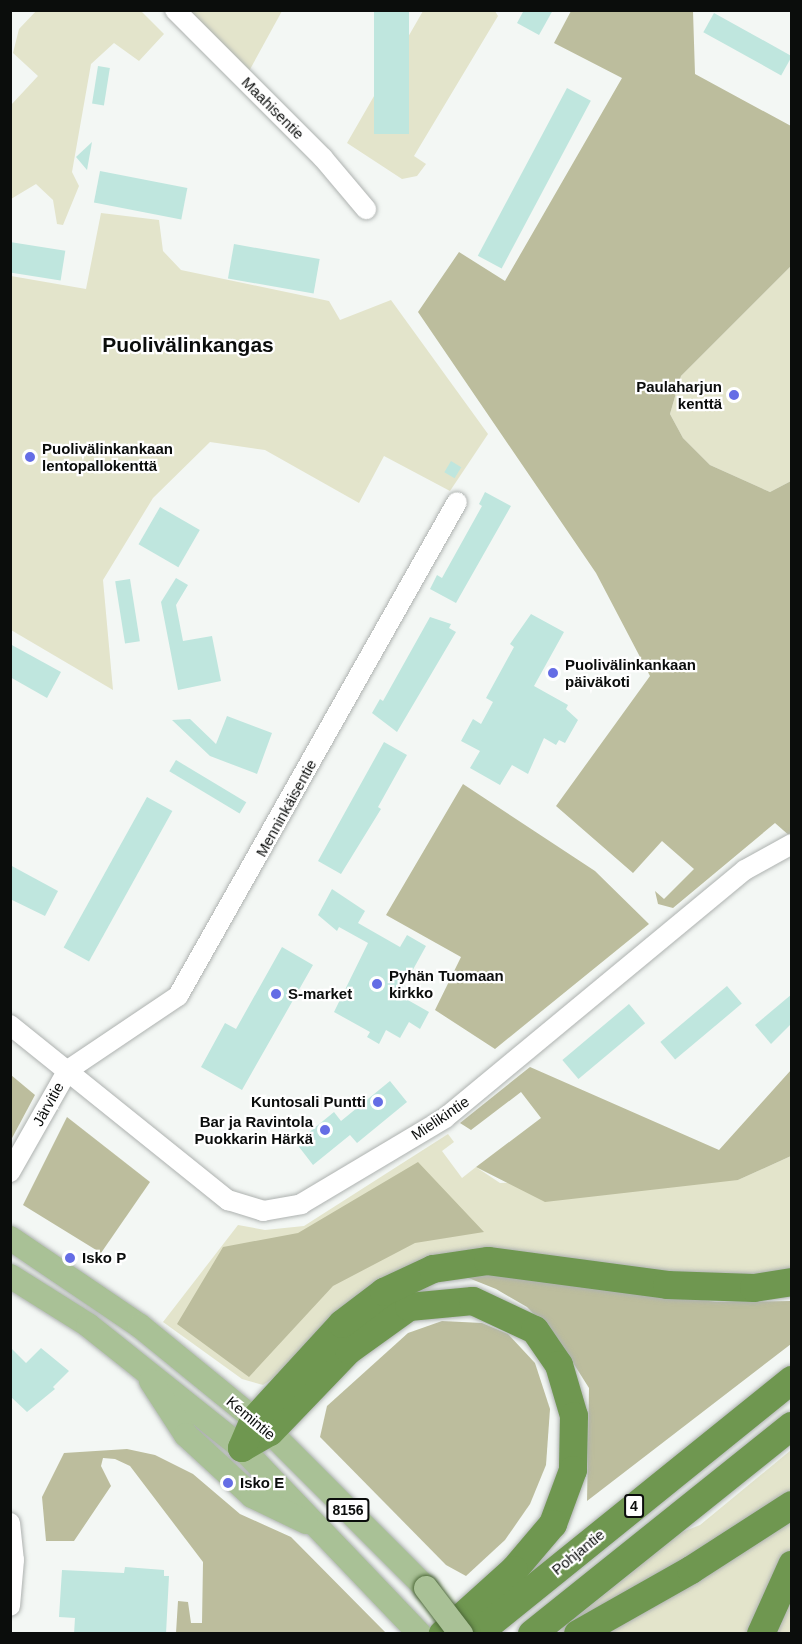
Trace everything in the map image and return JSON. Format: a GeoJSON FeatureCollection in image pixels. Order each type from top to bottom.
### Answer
{"type":"FeatureCollection","features":[{"type":"Feature","properties":{"kind":"highway"},"geometry":{"type":"LineString","coordinates":[[242,1448],[364,1305],[401,1282],[433,1269],[488,1261],[667,1285],[754,1288],[792,1282]]}},
{"type":"Feature","properties":{"kind":"highway"},"geometry":{"type":"LineString","coordinates":[[262,1426],[349,1350],[409,1307],[473,1301],[535,1330],[559,1365],[574,1416],[573,1470],[553,1524],[514,1570],[443,1634]]}},
{"type":"Feature","properties":{"kind":"highway","name":"Pohjantie"},"geometry":{"type":"LineString","coordinates":[[477,1634],[792,1380]]}},
{"type":"Feature","properties":{"kind":"highway","name":"4"},"geometry":{"type":"LineString","coordinates":[[532,1634],[792,1426]]}},
{"type":"Feature","properties":{"kind":"highway"},"geometry":{"type":"LineString","coordinates":[[578,1634],[691,1570],[792,1505]]}},
{"type":"Feature","properties":{"kind":"highway"},"geometry":{"type":"LineString","coordinates":[[761,1634],[792,1565]]}},
{"type":"Feature","properties":{"kind":"main road","name":"Kemintie"},"geometry":{"type":"LineString","coordinates":[[10,1238],[140,1326],[262,1426],[426,1588],[460,1634]]}},
{"type":"Feature","properties":{"kind":"main road","name":"Kemintie"},"geometry":{"type":"LineString","coordinates":[[10,1276],[88,1326],[141,1365],[242,1448],[404,1613],[420,1634]]}},
{"type":"Feature","properties":{"kind":"main road"},"geometry":{"type":"LineString","coordinates":[[141,1365],[186,1435],[252,1496],[322,1530]]}},
{"type":"Feature","properties":{"kind":"street","name":"Maahisentie"},"geometry":{"type":"LineString","coordinates":[[175,10],[323,158],[366,209]]}},
{"type":"Feature","properties":{"kind":"street","name":"Menninkäisentie"},"geometry":{"type":"LineString","coordinates":[[68,1070],[178,996],[457,502]]}},
{"type":"Feature","properties":{"kind":"street","name":"Mielikintie"},"geometry":{"type":"LineString","coordinates":[[68,1070],[228,1200],[263,1211],[301,1204],[445,1118],[744,870],[792,844]]}},
{"type":"Feature","properties":{"kind":"street","name":"Järvitie"},"geometry":{"type":"LineString","coordinates":[[10,1025],[68,1070],[10,1172]]}},
{"type":"Feature","properties":{"kind":"street"},"geometry":{"type":"LineString","coordinates":[[10,1523],[14,1560],[10,1606]]}},
{"type":"Feature","properties":{"kind":"green space"},"geometry":{"type":"Polygon","coordinates":[[[37,10],[141,11],[164,34],[139,61],[114,43],[91,64],[72,172],[79,186],[63,225],[57,224],[53,200],[36,184],[11,199],[11,105],[38,76],[13,53],[19,29],[37,10]]]}},
{"type":"Feature","properties":{"kind":"green space"},"geometry":{"type":"Polygon","coordinates":[[[186,11],[282,11],[248,73],[186,11]]]}},
{"type":"Feature","properties":{"kind":"green space"},"geometry":{"type":"Polygon","coordinates":[[[423,11],[495,11],[498,16],[414,156],[426,164],[417,176],[402,179],[347,143],[423,11]]]}},
{"type":"Feature","properties":{"kind":"green space"},"geometry":{"type":"Polygon","coordinates":[[[571,11],[693,11],[695,74],[791,126],[791,266],[681,376],[670,414],[683,438],[710,465],[770,492],[791,481],[791,837],[775,823],[673,908],[658,904],[655,891],[664,899],[694,869],[662,841],[633,873],[556,806],[650,676],[596,573],[418,312],[459,252],[505,281],[622,78],[554,43],[571,11]]]}},
{"type":"Feature","properties":{"kind":"green space"},"geometry":{"type":"Polygon","coordinates":[[[101,213],[159,220],[163,251],[181,270],[329,301],[340,320],[391,300],[488,434],[450,491],[384,456],[359,503],[265,450],[210,442],[153,498],[103,580],[113,690],[11,630],[11,276],[86,289],[101,213]]]}},
{"type":"Feature","properties":{"kind":"green space","name":"Paulaharjun kenttä"},"geometry":{"type":"Polygon","coordinates":[[[791,266],[791,481],[770,492],[710,465],[683,438],[670,414],[681,376],[791,266]]]}},
{"type":"Feature","properties":{"kind":"green space"},"geometry":{"type":"Polygon","coordinates":[[[463,784],[595,871],[649,924],[495,1049],[435,1010],[461,957],[386,915],[463,784]]]}},
{"type":"Feature","properties":{"kind":"green space"},"geometry":{"type":"Polygon","coordinates":[[[530,1067],[719,1150],[791,1070],[791,1156],[738,1180],[545,1202],[476,1167],[541,1118],[521,1092],[471,1130],[460,1123],[530,1067]]]}},
{"type":"Feature","properties":{"kind":"green space"},"geometry":{"type":"Polygon","coordinates":[[[11,1075],[35,1095],[11,1140],[11,1075]]]}},
{"type":"Feature","properties":{"kind":"green space"},"geometry":{"type":"Polygon","coordinates":[[[67,1117],[150,1182],[101,1253],[23,1205],[67,1117]]]}},
{"type":"Feature","properties":{"kind":"green space"},"geometry":{"type":"Polygon","coordinates":[[[448,1134],[454,1142],[442,1151],[462,1178],[476,1167],[500,1183],[738,1180],[791,1156],[791,1271],[754,1278],[458,1256],[263,1385],[242,1379],[163,1322],[238,1225],[265,1230],[304,1226],[448,1134]]]}},
{"type":"Feature","properties":{"kind":"green space"},"geometry":{"type":"Polygon","coordinates":[[[418,1162],[484,1232],[415,1243],[333,1286],[249,1377],[177,1324],[223,1247],[298,1233],[418,1162]]]}},
{"type":"Feature","properties":{"kind":"green space"},"geometry":{"type":"Polygon","coordinates":[[[477,1268],[716,1302],[791,1301],[791,1344],[587,1501],[589,1388],[558,1339],[527,1307],[496,1289],[456,1273],[477,1268]]]}},
{"type":"Feature","properties":{"kind":"green space"},"geometry":{"type":"Polygon","coordinates":[[[442,1321],[482,1323],[508,1334],[535,1363],[550,1409],[546,1465],[530,1504],[505,1540],[466,1576],[446,1565],[320,1437],[327,1406],[408,1333],[442,1321]]]}},
{"type":"Feature","properties":{"kind":"green space"},"geometry":{"type":"Polygon","coordinates":[[[127,1449],[155,1455],[193,1474],[240,1514],[291,1537],[386,1633],[176,1633],[178,1601],[188,1602],[191,1623],[202,1623],[203,1562],[130,1466],[115,1459],[103,1458],[101,1466],[111,1486],[74,1541],[46,1541],[42,1497],[64,1453],[127,1449]]]}},
{"type":"Feature","properties":{"kind":"green space"},"geometry":{"type":"Polygon","coordinates":[[[791,1450],[791,1496],[570,1633],[556,1634],[680,1533],[700,1525],[791,1450]]]}},
{"type":"Feature","properties":{"kind":"green space"},"geometry":{"type":"Polygon","coordinates":[[[791,1515],[791,1554],[755,1633],[595,1634],[791,1515]]]}},
{"type":"Feature","properties":{"kind":"green space"},"geometry":{"type":"Polygon","coordinates":[[[791,1582],[791,1633],[770,1634],[791,1582]]]}},
{"type":"Feature","properties":{"kind":"building"},"geometry":{"type":"Polygon","coordinates":[[[374,10],[409,10],[409,134],[374,134],[374,10]]]}},
{"type":"Feature","properties":{"kind":"building"},"geometry":{"type":"Polygon","coordinates":[[[524,10],[553,10],[539,35],[517,23],[524,10]]]}},
{"type":"Feature","properties":{"kind":"building"},"geometry":{"type":"Polygon","coordinates":[[[714,13],[792,56],[781,75],[703,32],[714,13]]]}},
{"type":"Feature","properties":{"kind":"building"},"geometry":{"type":"Polygon","coordinates":[[[98,66],[110,68],[104,105],[92,104],[98,66]]]}},
{"type":"Feature","properties":{"kind":"building"},"geometry":{"type":"Polygon","coordinates":[[[567,88],[591,101],[502,268],[478,256],[567,88]]]}},
{"type":"Feature","properties":{"kind":"building"},"geometry":{"type":"Polygon","coordinates":[[[92,142],[87,170],[76,157],[92,142]]]}},
{"type":"Feature","properties":{"kind":"building"},"geometry":{"type":"Polygon","coordinates":[[[100,171],[187,188],[181,219],[94,202],[100,171]]]}},
{"type":"Feature","properties":{"kind":"building"},"geometry":{"type":"Polygon","coordinates":[[[10,242],[65,251],[61,280],[10,272],[10,242]]]}},
{"type":"Feature","properties":{"kind":"building"},"geometry":{"type":"Polygon","coordinates":[[[234,244],[320,259],[314,294],[228,278],[234,244]]]}},
{"type":"Feature","properties":{"kind":"building"},"geometry":{"type":"Polygon","coordinates":[[[451,461],[461,467],[455,478],[444,472],[451,461]]]}},
{"type":"Feature","properties":{"kind":"building"},"geometry":{"type":"Polygon","coordinates":[[[485,492],[511,506],[456,603],[430,589],[437,575],[442,578],[482,506],[479,504],[485,492]]]}},
{"type":"Feature","properties":{"kind":"building"},"geometry":{"type":"Polygon","coordinates":[[[160,507],[200,530],[178,567],[139,544],[160,507]]]}},
{"type":"Feature","properties":{"kind":"building"},"geometry":{"type":"Polygon","coordinates":[[[176,578],[188,585],[176,605],[183,641],[212,636],[221,681],[178,690],[161,602],[176,578]]]}},
{"type":"Feature","properties":{"kind":"building"},"geometry":{"type":"Polygon","coordinates":[[[130,579],[140,641],[125,644],[115,581],[130,579]]]}},
{"type":"Feature","properties":{"kind":"building"},"geometry":{"type":"Polygon","coordinates":[[[531,614],[564,632],[534,686],[568,705],[566,709],[578,720],[565,743],[559,740],[556,745],[544,738],[528,774],[512,765],[500,785],[470,768],[480,751],[461,741],[473,719],[481,724],[493,702],[486,698],[514,647],[510,644],[531,614]]]}},
{"type":"Feature","properties":{"kind":"building"},"geometry":{"type":"Polygon","coordinates":[[[430,617],[451,624],[449,628],[456,632],[397,732],[372,713],[380,699],[383,701],[430,617]]]}},
{"type":"Feature","properties":{"kind":"building"},"geometry":{"type":"Polygon","coordinates":[[[10,644],[61,672],[47,698],[10,677],[10,644]]]}},
{"type":"Feature","properties":{"kind":"building"},"geometry":{"type":"Polygon","coordinates":[[[227,716],[272,733],[257,774],[210,756],[172,720],[190,719],[216,744],[227,716]]]}},
{"type":"Feature","properties":{"kind":"building"},"geometry":{"type":"Polygon","coordinates":[[[384,742],[407,755],[378,807],[381,809],[341,874],[318,861],[384,742]]]}},
{"type":"Feature","properties":{"kind":"building"},"geometry":{"type":"Polygon","coordinates":[[[176,760],[246,802],[240,813],[169,771],[176,760]]]}},
{"type":"Feature","properties":{"kind":"building"},"geometry":{"type":"Polygon","coordinates":[[[147,797],[172,811],[89,961],[64,947],[147,797]]]}},
{"type":"Feature","properties":{"kind":"building"},"geometry":{"type":"Polygon","coordinates":[[[10,865],[58,891],[45,916],[10,899],[10,865]]]}},
{"type":"Feature","properties":{"kind":"building","name":"Pyhän Tuomaan kirkko"},"geometry":{"type":"Polygon","coordinates":[[[332,889],[365,911],[358,923],[400,947],[407,935],[426,946],[399,995],[429,1012],[420,1029],[409,1022],[400,1038],[386,1030],[379,1044],[367,1037],[370,1032],[334,1012],[368,943],[339,927],[337,931],[318,915],[332,889]]]}},
{"type":"Feature","properties":{"kind":"building","name":"S-market"},"geometry":{"type":"Polygon","coordinates":[[[282,947],[313,965],[242,1090],[201,1067],[225,1023],[236,1029],[282,947]]]}},
{"type":"Feature","properties":{"kind":"building"},"geometry":{"type":"Polygon","coordinates":[[[727,986],[742,1004],[675,1060],[660,1042],[727,986]]]}},
{"type":"Feature","properties":{"kind":"building"},"geometry":{"type":"Polygon","coordinates":[[[792,994],[792,1023],[771,1044],[755,1025],[792,994]]]}},
{"type":"Feature","properties":{"kind":"building"},"geometry":{"type":"Polygon","coordinates":[[[629,1004],[645,1023],[578,1079],[562,1060],[629,1004]]]}},
{"type":"Feature","properties":{"kind":"building"},"geometry":{"type":"Polygon","coordinates":[[[390,1081],[407,1102],[357,1143],[350,1135],[313,1165],[296,1143],[334,1112],[341,1121],[390,1081]]]}},
{"type":"Feature","properties":{"kind":"building"},"geometry":{"type":"Polygon","coordinates":[[[10,1347],[26,1363],[41,1348],[69,1371],[53,1387],[55,1389],[27,1412],[10,1396],[10,1347]]]}},
{"type":"Feature","properties":{"kind":"building"},"geometry":{"type":"Polygon","coordinates":[[[125,1567],[164,1570],[164,1576],[169,1576],[166,1634],[74,1634],[75,1618],[59,1617],[62,1570],[124,1573],[125,1567]]]}},
{"type":"Feature","properties":{"kind":"place","name":"Paulaharjun kenttä"},"geometry":{"type":"Point","coordinates":[734,395]}},
{"type":"Feature","properties":{"kind":"place","name":"Puolivälinkankaan lentopallokenttä"},"geometry":{"type":"Point","coordinates":[30,457]}},
{"type":"Feature","properties":{"kind":"place","name":"Puolivälinkankaan päiväkoti"},"geometry":{"type":"Point","coordinates":[553,673]}},
{"type":"Feature","properties":{"kind":"place","name":"Pyhän Tuomaan kirkko"},"geometry":{"type":"Point","coordinates":[377,984]}},
{"type":"Feature","properties":{"kind":"place","name":"S-market"},"geometry":{"type":"Point","coordinates":[276,994]}},
{"type":"Feature","properties":{"kind":"place","name":"Kuntosali Puntti"},"geometry":{"type":"Point","coordinates":[378,1102]}},
{"type":"Feature","properties":{"kind":"place","name":"Bar ja Ravintola Puokkarin Härkä"},"geometry":{"type":"Point","coordinates":[325,1130]}},
{"type":"Feature","properties":{"kind":"place","name":"Isko P"},"geometry":{"type":"Point","coordinates":[70,1258]}},
{"type":"Feature","properties":{"kind":"place","name":"Isko E"},"geometry":{"type":"Point","coordinates":[228,1483]}},
{"type":"Feature","properties":{"kind":"district","name":"Puolivälinkangas"},"geometry":{"type":"Point","coordinates":[188,345]}}]}
